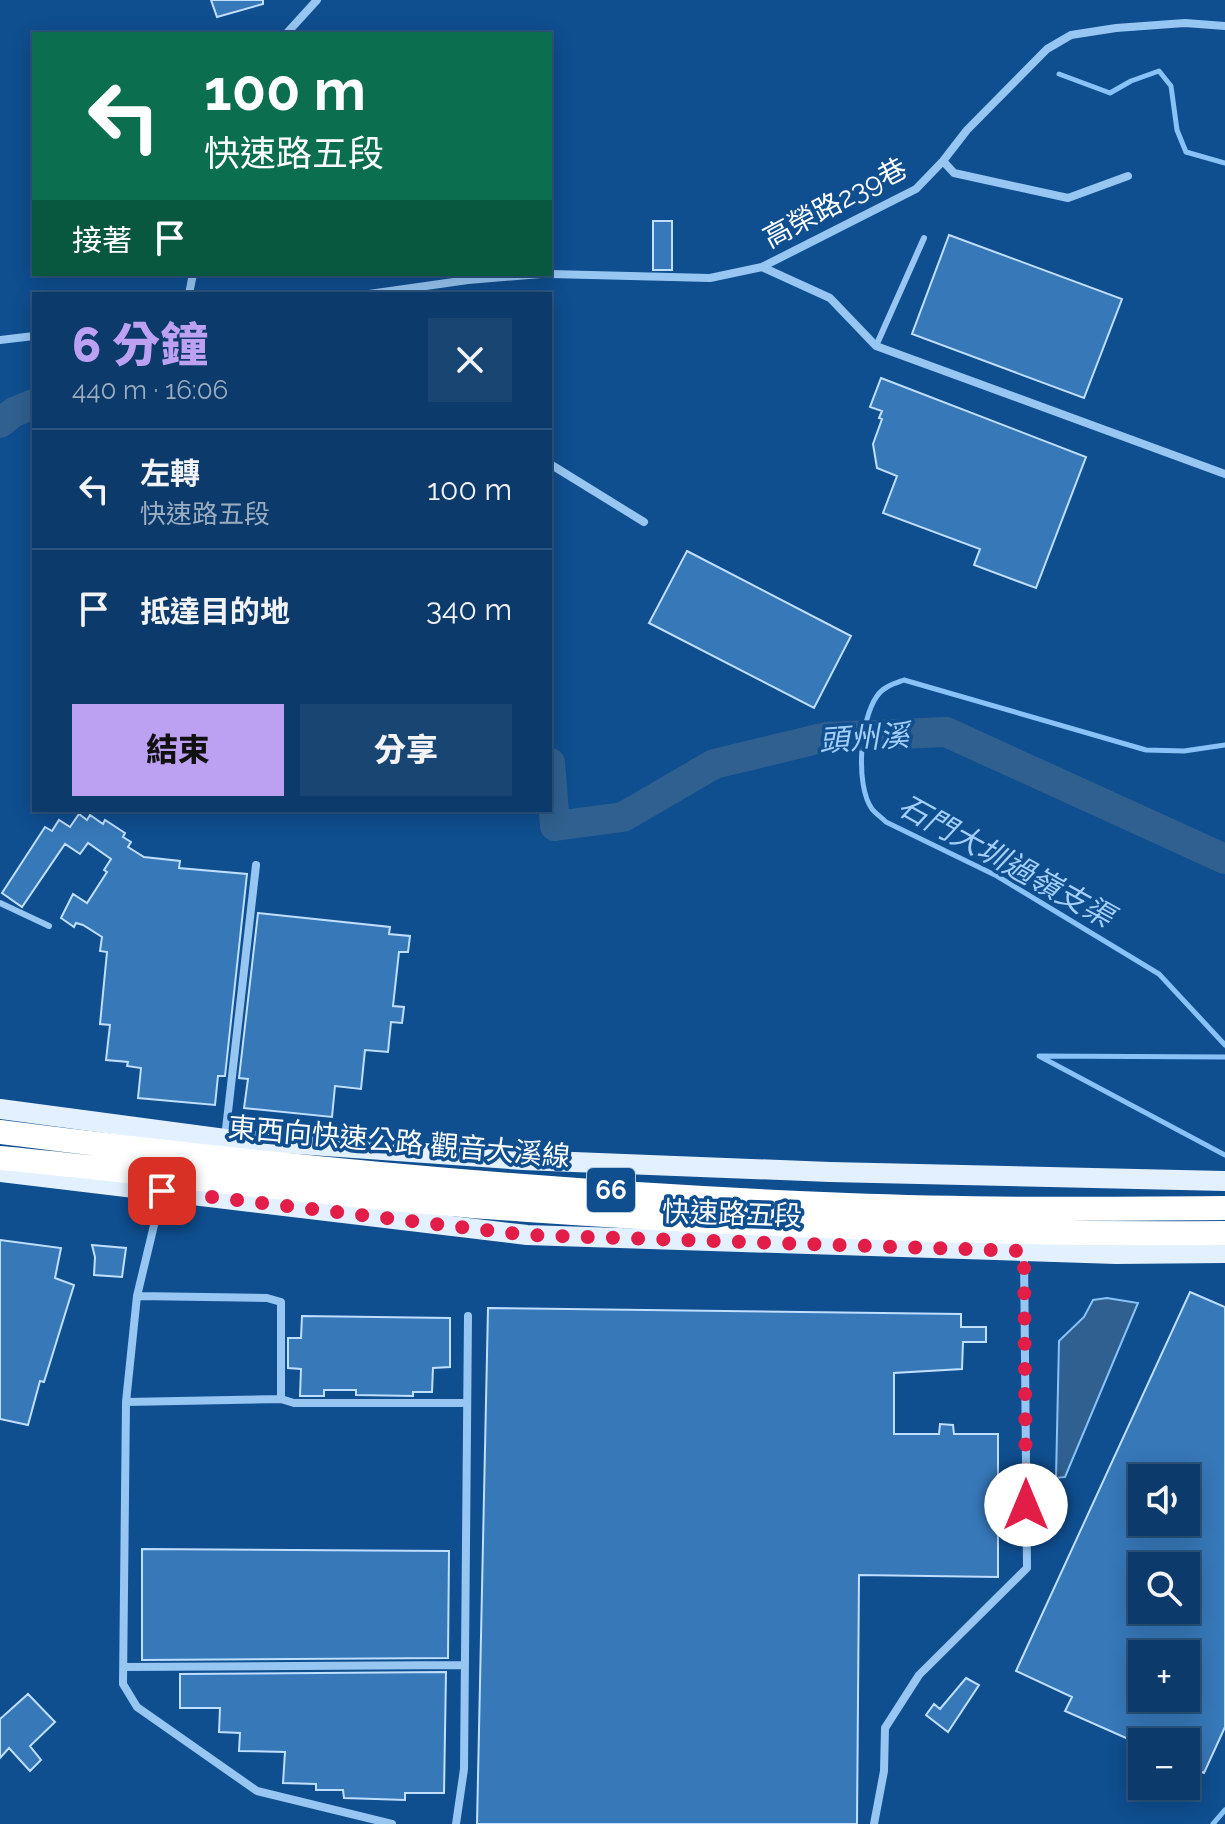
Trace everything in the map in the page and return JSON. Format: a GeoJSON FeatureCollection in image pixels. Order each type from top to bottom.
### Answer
{"type":"FeatureCollection","features":[{"type":"Feature","properties":{"kind":"highway","name":"東西向快速公路 觀音大溪線"},"geometry":{"type":"LineString","coordinates":[[0,1132],[368,1172],[849,1205],[1225,1208]]}},
{"type":"Feature","properties":{"kind":"highway","name":"東西向快速公路 觀音大溪線"},"geometry":{"type":"LineString","coordinates":[[0,1158],[542,1211],[857,1227],[1119,1234],[1225,1233]]}},
{"type":"Feature","properties":{"kind":"main road","name":"快速路五段"},"geometry":{"type":"LineString","coordinates":[[0,1109],[225,1139],[523,1160],[846,1173],[1225,1181]]}},
{"type":"Feature","properties":{"kind":"main road","name":"快速路五段"},"geometry":{"type":"LineString","coordinates":[[0,1172],[527,1235],[1024,1251],[1225,1253]]}},
{"type":"Feature","properties":{"kind":"street"},"geometry":{"type":"LineString","coordinates":[[288,32],[317,0]]}},
{"type":"Feature","properties":{"kind":"street","name":"高榮路239巷"},"geometry":{"type":"LineString","coordinates":[[552,274],[710,278],[762,267],[916,189],[967,130],[1047,49],[1071,35],[1143,26],[1225,26]]}},
{"type":"Feature","properties":{"kind":"street"},"geometry":{"type":"LineString","coordinates":[[943,161],[954,173],[1068,198],[1128,176]]}},
{"type":"Feature","properties":{"kind":"street"},"geometry":{"type":"LineString","coordinates":[[762,267],[830,298],[876,346],[1225,474]]}},
{"type":"Feature","properties":{"kind":"street"},"geometry":{"type":"LineString","coordinates":[[383,292],[517,276]]}},
{"type":"Feature","properties":{"kind":"street"},"geometry":{"type":"LineString","coordinates":[[0,340],[32,336]]}},
{"type":"Feature","properties":{"kind":"street"},"geometry":{"type":"LineString","coordinates":[[552,465],[644,522]]}},
{"type":"Feature","properties":{"kind":"street"},"geometry":{"type":"LineString","coordinates":[[225,1139],[256,865]]}},
{"type":"Feature","properties":{"kind":"street"},"geometry":{"type":"LineString","coordinates":[[162,1191],[137,1296],[126,1402],[123,1684],[137,1707],[257,1791],[392,1824]]}},
{"type":"Feature","properties":{"kind":"street"},"geometry":{"type":"LineString","coordinates":[[874,1824],[884,1771],[885,1728],[919,1675],[1027,1568],[1024,1251]]}},
{"type":"Feature","properties":{"kind":"street"},"geometry":{"type":"LineString","coordinates":[[137,1296],[267,1298],[281,1302],[281,1399]]}},
{"type":"Feature","properties":{"kind":"street"},"geometry":{"type":"LineString","coordinates":[[456,1824],[464,1769],[468,1316]]}},
{"type":"Feature","properties":{"kind":"street"},"geometry":{"type":"LineString","coordinates":[[126,1402],[281,1399],[294,1403],[466,1403]]}},
{"type":"Feature","properties":{"kind":"street"},"geometry":{"type":"LineString","coordinates":[[124,1667],[463,1665]]}},
{"type":"Feature","properties":{"kind":"lane"},"geometry":{"type":"LineString","coordinates":[[876,346],[924,238]]}},
{"type":"Feature","properties":{"kind":"lane"},"geometry":{"type":"LineString","coordinates":[[0,903],[49,926]]}},
{"type":"Feature","properties":{"kind":"water"},"geometry":{"type":"Polygon","coordinates":[[[1107,1298],[1138,1303],[1065,1477],[1056,1478],[1059,1341],[1084,1317],[1093,1300],[1107,1298]]]}},
{"type":"Feature","properties":{"kind":"building"},"geometry":{"type":"Polygon","coordinates":[[[211,0],[263,0],[263,4],[217,17],[211,0]]]}},
{"type":"Feature","properties":{"kind":"building"},"geometry":{"type":"Polygon","coordinates":[[[653,221],[672,221],[672,270],[653,270],[653,221]]]}},
{"type":"Feature","properties":{"kind":"building"},"geometry":{"type":"Polygon","coordinates":[[[949,235],[1122,299],[1084,398],[912,334],[949,235]]]}},
{"type":"Feature","properties":{"kind":"building"},"geometry":{"type":"Polygon","coordinates":[[[881,378],[1086,457],[1036,588],[974,565],[980,549],[883,513],[897,476],[877,468],[873,444],[882,411],[870,407],[881,378]]]}},
{"type":"Feature","properties":{"kind":"building"},"geometry":{"type":"Polygon","coordinates":[[[687,551],[851,636],[814,708],[649,623],[687,551]]]}},
{"type":"Feature","properties":{"kind":"building"},"geometry":{"type":"Polygon","coordinates":[[[79,814],[87,820],[90,815],[103,824],[105,820],[125,833],[123,837],[131,842],[128,847],[144,857],[180,861],[179,868],[247,874],[225,1076],[218,1076],[215,1105],[138,1098],[141,1068],[127,1066],[128,1062],[106,1060],[110,1025],[100,1024],[107,952],[100,951],[102,937],[83,925],[76,923],[74,927],[61,918],[73,894],[87,903],[107,872],[104,870],[111,859],[88,843],[80,854],[65,844],[22,907],[2,893],[45,827],[52,831],[59,820],[70,827],[79,814]]]}},
{"type":"Feature","properties":{"kind":"building"},"geometry":{"type":"Polygon","coordinates":[[[258,913],[390,927],[389,934],[410,936],[408,952],[399,952],[393,1006],[404,1007],[402,1023],[391,1022],[388,1052],[365,1050],[361,1089],[335,1086],[332,1117],[244,1108],[248,1079],[239,1078],[258,913]]]}},
{"type":"Feature","properties":{"kind":"building"},"geometry":{"type":"Polygon","coordinates":[[[0,1240],[61,1248],[55,1278],[74,1285],[28,1425],[0,1419],[0,1240]]]}},
{"type":"Feature","properties":{"kind":"building"},"geometry":{"type":"Polygon","coordinates":[[[92,1245],[126,1248],[122,1277],[94,1275],[92,1245]]]}},
{"type":"Feature","properties":{"kind":"building"},"geometry":{"type":"Polygon","coordinates":[[[1190,1292],[1225,1307],[1225,1727],[1204,1773],[1200,1771],[1200,1728],[1128,1728],[1128,1739],[1065,1711],[1072,1697],[1016,1671],[1190,1292]]]}},
{"type":"Feature","properties":{"kind":"building"},"geometry":{"type":"Polygon","coordinates":[[[488,1308],[961,1314],[961,1327],[986,1327],[986,1342],[963,1342],[962,1369],[894,1373],[894,1434],[939,1434],[940,1424],[953,1425],[954,1434],[998,1434],[998,1577],[859,1575],[857,1824],[477,1824],[488,1308]]]}},
{"type":"Feature","properties":{"kind":"building"},"geometry":{"type":"Polygon","coordinates":[[[302,1316],[450,1318],[450,1367],[433,1368],[432,1392],[413,1392],[413,1396],[356,1395],[356,1390],[324,1390],[324,1396],[300,1396],[301,1369],[288,1368],[288,1338],[301,1338],[302,1316]]]}},
{"type":"Feature","properties":{"kind":"building"},"geometry":{"type":"Polygon","coordinates":[[[142,1549],[449,1551],[448,1658],[142,1660],[142,1549]]]}},
{"type":"Feature","properties":{"kind":"building"},"geometry":{"type":"Polygon","coordinates":[[[446,1672],[444,1793],[405,1793],[405,1800],[344,1798],[343,1790],[316,1790],[316,1784],[283,1783],[285,1752],[239,1751],[240,1733],[219,1732],[220,1708],[180,1708],[180,1674],[446,1672]]]}},
{"type":"Feature","properties":{"kind":"building"},"geometry":{"type":"Polygon","coordinates":[[[966,1678],[979,1685],[948,1732],[926,1715],[934,1704],[940,1709],[966,1678]]]}},
{"type":"Feature","properties":{"kind":"building"},"geometry":{"type":"Polygon","coordinates":[[[28,1694],[55,1722],[30,1746],[41,1760],[30,1771],[9,1748],[0,1758],[0,1719],[28,1694]]]}},
{"type":"Feature","properties":{"kind":"waterway"},"geometry":{"type":"LineString","coordinates":[[1059,74],[1110,93],[1159,71],[1171,86],[1177,130],[1186,152],[1225,163]]}},
{"type":"Feature","properties":{"kind":"waterway","name":"頭州溪"},"geometry":{"type":"LineString","coordinates":[[0,423],[14,412],[32,405]]}},
{"type":"Feature","properties":{"kind":"waterway","name":"石門大圳過嶺支渠"},"geometry":{"type":"LineString","coordinates":[[1225,745],[1184,751],[1146,750],[904,680],[882,690],[877,696],[867,720],[862,752],[863,785],[867,798],[872,809],[886,822],[997,876],[1159,974],[1225,1045]]}},
{"type":"Feature","properties":{"kind":"waterway","name":"石門大圳過嶺支渠"},"geometry":{"type":"LineString","coordinates":[[552,788],[555,826],[623,817],[714,764],[826,737],[946,732],[1225,859]]}},
{"type":"Feature","properties":{"kind":"waterway","name":"石門大圳過嶺支渠"},"geometry":{"type":"LineString","coordinates":[[1225,1057],[1039,1056],[1225,1155]]}},
{"type":"Feature","properties":{"kind":"waterway","name":"石門大圳過嶺支渠"},"geometry":{"type":"LineString","coordinates":[[1213,1824],[1225,1810]]}},
{"type":"Feature","properties":{"kind":"route"},"geometry":{"type":"LineString","coordinates":[[162,1191],[527,1235],[1024,1251],[1026,1505]]}}]}
